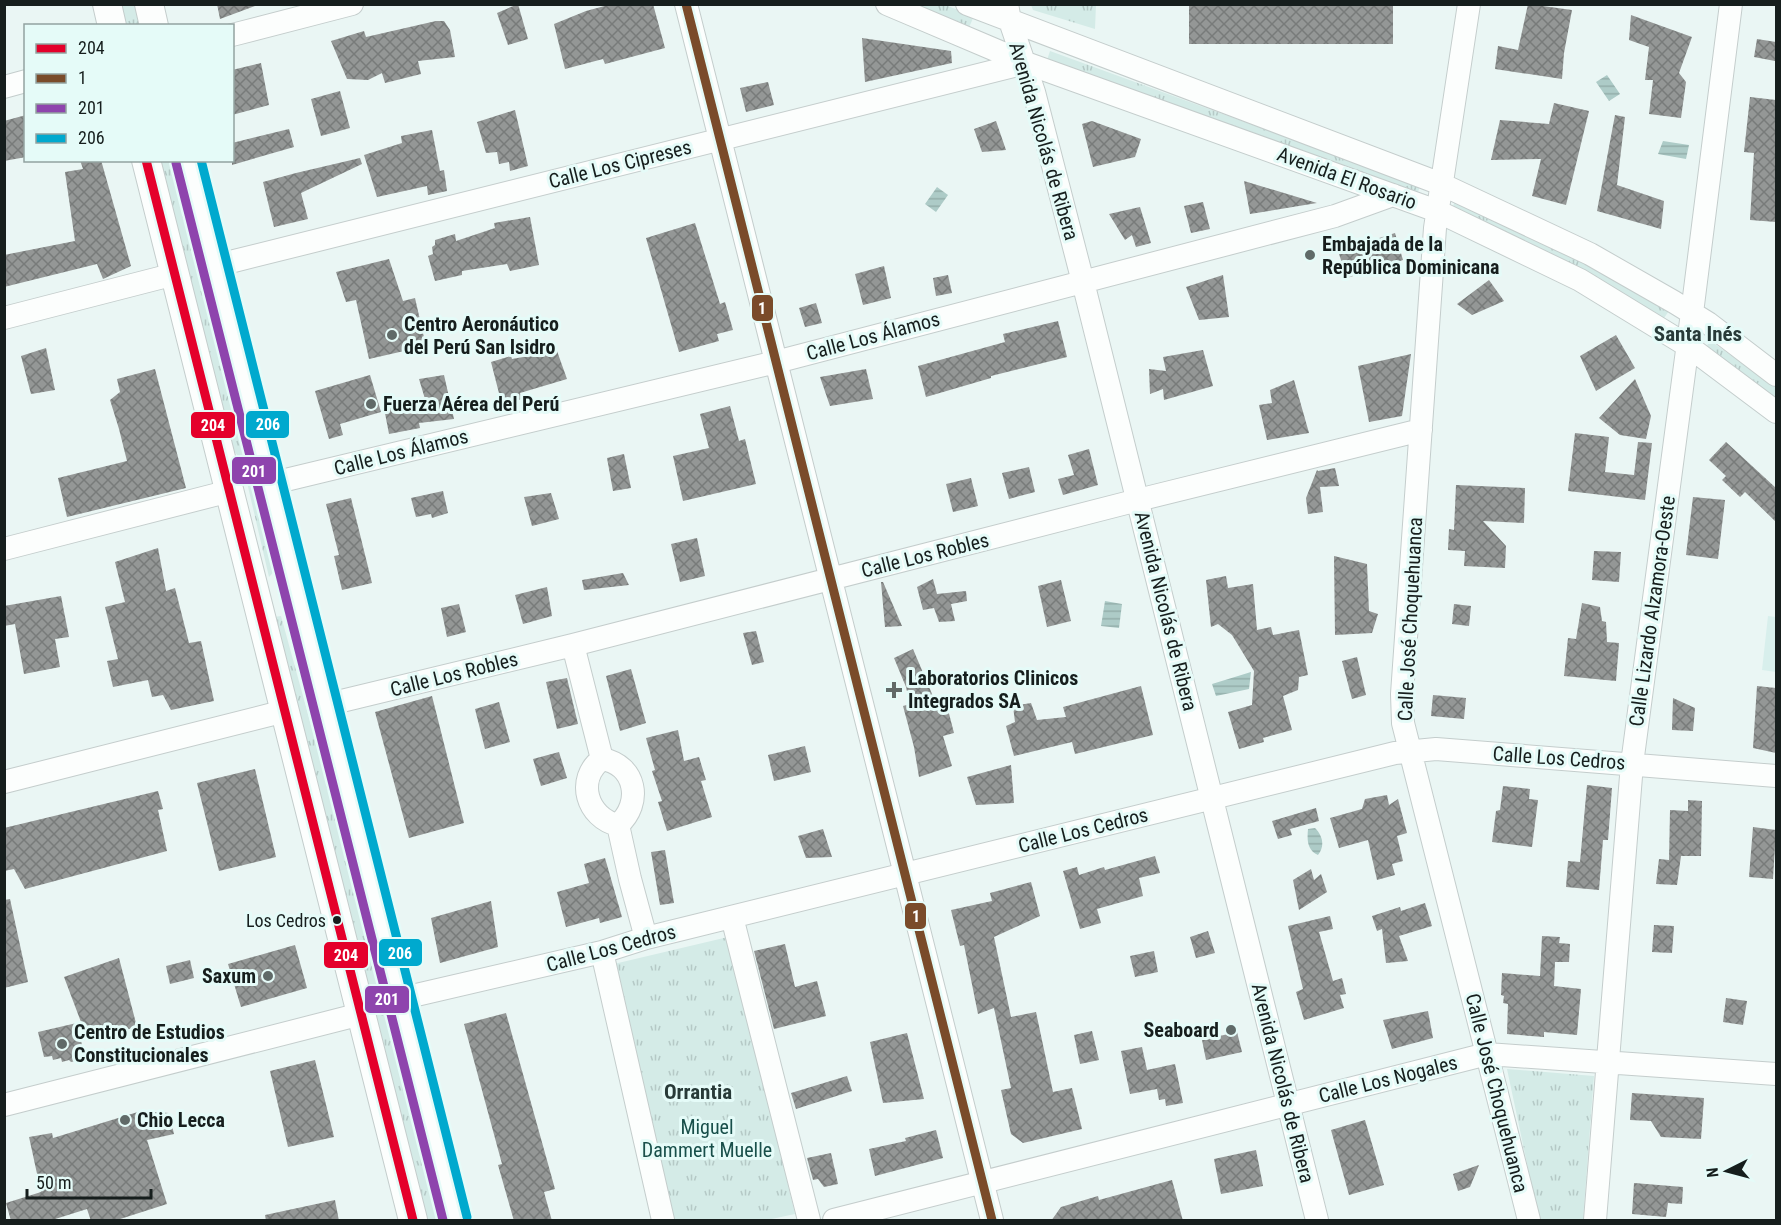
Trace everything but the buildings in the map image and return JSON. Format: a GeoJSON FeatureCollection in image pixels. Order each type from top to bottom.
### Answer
{"type":"FeatureCollection","features":[{"type":"Feature","properties":{"kind":"main road"},"geometry":{"type":"LineString","coordinates":[[107,4],[112,24]]}},
{"type":"Feature","properties":{"kind":"main road"},"geometry":{"type":"LineString","coordinates":[[149,4],[154,24]]}},
{"type":"Feature","properties":{"kind":"main road"},"geometry":{"type":"LineString","coordinates":[[147,162],[413,1221]]}},
{"type":"Feature","properties":{"kind":"main road"},"geometry":{"type":"LineString","coordinates":[[188,162],[455,1221]]}},
{"type":"Feature","properties":{"kind":"main road"},"geometry":{"type":"LineString","coordinates":[[258,603],[297,593]]}},
{"type":"Feature","properties":{"kind":"street"},"geometry":{"type":"LineString","coordinates":[[234,34],[352,4]]}},
{"type":"Feature","properties":{"kind":"street"},"geometry":{"type":"LineString","coordinates":[[686,4],[992,1221]]}},
{"type":"Feature","properties":{"kind":"street","name":"Avenida El Rosario"},"geometry":{"type":"LineString","coordinates":[[887,4],[1026,63],[1437,211],[1580,280],[1688,346],[1776,412]]}},
{"type":"Feature","properties":{"kind":"street","name":"Avenida El Rosario"},"geometry":{"type":"LineString","coordinates":[[967,4],[1008,13],[1441,184],[1590,254],[1708,323],[1776,375]]}},
{"type":"Feature","properties":{"kind":"street","name":"Calle José Choquehuanca"},"geometry":{"type":"LineString","coordinates":[[1469,4],[1437,211],[1402,694],[1403,723],[1529,1221]]}},
{"type":"Feature","properties":{"kind":"street","name":"Calle Lizardo Alzamora-Oeste"},"geometry":{"type":"LineString","coordinates":[[1595,1221],[1632,764],[1731,4]]}},
{"type":"Feature","properties":{"kind":"street","name":"Avenida Nicolás de Ribera"},"geometry":{"type":"LineString","coordinates":[[1008,13],[1026,63],[1083,282],[1317,1221]]}},
{"type":"Feature","properties":{"kind":"street","name":"Calle Los Cipreses"},"geometry":{"type":"LineString","coordinates":[[214,266],[1026,63]]}},
{"type":"Feature","properties":{"kind":"street"},"geometry":{"type":"LineString","coordinates":[[4,87],[24,82]]}},
{"type":"Feature","properties":{"kind":"street"},"geometry":{"type":"LineString","coordinates":[[1335,216],[1348,198],[1352,180]]}},
{"type":"Feature","properties":{"kind":"street","name":"Calle Los Álamos"},"geometry":{"type":"LineString","coordinates":[[269,484],[776,362],[1335,216],[1393,195]]}},
{"type":"Feature","properties":{"kind":"street"},"geometry":{"type":"LineString","coordinates":[[4,318],[175,274]]}},
{"type":"Feature","properties":{"kind":"street","name":"Calle Los Robles"},"geometry":{"type":"LineString","coordinates":[[325,705],[573,645],[1421,430]]}},
{"type":"Feature","properties":{"kind":"street"},"geometry":{"type":"LineString","coordinates":[[4,549],[230,491]]}},
{"type":"Feature","properties":{"kind":"street"},"geometry":{"type":"LineString","coordinates":[[573,645],[602,759]]}},
{"type":"Feature","properties":{"kind":"street"},"geometry":{"type":"LineString","coordinates":[[4,782],[285,711]]}},
{"type":"Feature","properties":{"kind":"street","name":"Calle Los Cedros"},"geometry":{"type":"LineString","coordinates":[[399,999],[602,952],[646,938],[1395,753],[1436,749],[1776,776]]}},
{"type":"Feature","properties":{"kind":"street"},"geometry":{"type":"LineString","coordinates":[[602,759],[620,766],[627,774],[632,786],[634,797],[631,809],[618,825],[599,817],[591,808],[587,796],[586,784],[590,773],[596,763],[602,759]]}},
{"type":"Feature","properties":{"kind":"street"},"geometry":{"type":"LineString","coordinates":[[618,825],[646,938]]}},
{"type":"Feature","properties":{"kind":"street"},"geometry":{"type":"LineString","coordinates":[[732,917],[809,1221]]}},
{"type":"Feature","properties":{"kind":"street"},"geometry":{"type":"LineString","coordinates":[[602,952],[663,1221]]}},
{"type":"Feature","properties":{"kind":"street"},"geometry":{"type":"LineString","coordinates":[[4,1105],[361,1014]]}},
{"type":"Feature","properties":{"kind":"street","name":"Calle Los Nogales"},"geometry":{"type":"LineString","coordinates":[[834,1221],[1487,1054],[1776,1074]]}},
{"type":"Feature","properties":{"kind":"shaded area"},"geometry":{"type":"Polygon","coordinates":[[[1607,75],[1620,94],[1609,101],[1596,82],[1607,75]]]}},
{"type":"Feature","properties":{"kind":"shaded area"},"geometry":{"type":"Polygon","coordinates":[[[1663,141],[1689,145],[1686,159],[1658,154],[1663,141]]]}},
{"type":"Feature","properties":{"kind":"shaded area"},"geometry":{"type":"Polygon","coordinates":[[[937,187],[948,195],[936,212],[925,204],[937,187]]]}},
{"type":"Feature","properties":{"kind":"shaded area"},"geometry":{"type":"Polygon","coordinates":[[[1105,601],[1122,604],[1119,628],[1101,626],[1105,601]]]}},
{"type":"Feature","properties":{"kind":"shaded area"},"geometry":{"type":"Polygon","coordinates":[[[1768,616],[1776,617],[1776,672],[1762,670],[1768,616]]]}},
{"type":"Feature","properties":{"kind":"shaded area"},"geometry":{"type":"Polygon","coordinates":[[[1251,672],[1249,689],[1216,696],[1212,684],[1251,672]]]}},
{"type":"Feature","properties":{"kind":"shaded area"},"geometry":{"type":"Polygon","coordinates":[[[1315,828],[1322,841],[1322,848],[1318,855],[1312,850],[1308,841],[1308,829],[1315,828]]]}},
{"type":"Feature","properties":{"kind":"green space"},"geometry":{"type":"Polygon","coordinates":[[[119,5],[139,5],[144,24],[124,24],[119,5]]]}},
{"type":"Feature","properties":{"kind":"green space"},"geometry":{"type":"Polygon","coordinates":[[[900,5],[945,5],[974,16],[967,32],[900,5]]]}},
{"type":"Feature","properties":{"kind":"green space"},"geometry":{"type":"Polygon","coordinates":[[[1031,5],[1096,5],[1095,29],[1033,10],[1031,5]]]}},
{"type":"Feature","properties":{"kind":"green space"},"geometry":{"type":"Polygon","coordinates":[[[1050,51],[1420,186],[1416,198],[1046,63],[1050,51]]]}},
{"type":"Feature","properties":{"kind":"green space"},"geometry":{"type":"Polygon","coordinates":[[[158,162],[178,162],[280,565],[269,577],[242,461],[229,445],[158,162]]]}},
{"type":"Feature","properties":{"kind":"green space"},"geometry":{"type":"Polygon","coordinates":[[[1456,197],[1671,308],[1664,318],[1573,270],[1451,213],[1456,197]]]}},
{"type":"Feature","properties":{"kind":"green space"},"geometry":{"type":"Polygon","coordinates":[[[1709,340],[1776,387],[1776,409],[1705,353],[1709,340]]]}},
{"type":"Feature","properties":{"kind":"green space"},"geometry":{"type":"Polygon","coordinates":[[[281,616],[317,747],[325,759],[442,1220],[426,1220],[274,617],[281,616]]]}},
{"type":"Feature","properties":{"kind":"green space","name":"Miguel Dammert Muelle"},"geometry":{"type":"Polygon","coordinates":[[[728,937],[795,1214],[767,1220],[656,1220],[597,968],[728,937]]]}},
{"type":"Feature","properties":{"kind":"green space"},"geometry":{"type":"Polygon","coordinates":[[[1507,1069],[1594,1076],[1583,1220],[1539,1220],[1507,1069]]]}},
{"type":"Feature","properties":{"kind":"transit line","name":"1"},"geometry":{"type":"LineString","coordinates":[[686,4],[992,1220]]}},
{"type":"Feature","properties":{"kind":"transit line","name":"204"},"geometry":{"type":"LineString","coordinates":[[147,162],[413,1220]]}},
{"type":"Feature","properties":{"kind":"transit line","name":"206"},"geometry":{"type":"LineString","coordinates":[[202,162],[467,1217]]}},
{"type":"Feature","properties":{"kind":"transit line","name":"201"},"geometry":{"type":"LineString","coordinates":[[176,163],[443,1220]]}},
{"type":"Feature","properties":{"kind":"place","name":"Embajada de la República Dominicana"},"geometry":{"type":"Point","coordinates":[1310,255]}},
{"type":"Feature","properties":{"kind":"place","name":"Centro Aeronáutico del Perú San Isidro"},"geometry":{"type":"Point","coordinates":[392,335]}},
{"type":"Feature","properties":{"kind":"place","name":"Fuerza Aérea del Perú"},"geometry":{"type":"Point","coordinates":[371,404]}},
{"type":"Feature","properties":{"kind":"place","name":"Laboratorios Clinicos Integrados SA"},"geometry":{"type":"Point","coordinates":[894,690]}},
{"type":"Feature","properties":{"kind":"place","name":"Los Cedros"},"geometry":{"type":"Point","coordinates":[337,920]}},
{"type":"Feature","properties":{"kind":"place","name":"Saxum"},"geometry":{"type":"Point","coordinates":[268,976]}},
{"type":"Feature","properties":{"kind":"place","name":"Seaboard"},"geometry":{"type":"Point","coordinates":[1231,1030]}},
{"type":"Feature","properties":{"kind":"place","name":"Centro de Estudios Constitucionales"},"geometry":{"type":"Point","coordinates":[62,1044]}},
{"type":"Feature","properties":{"kind":"place","name":"Chio Lecca"},"geometry":{"type":"Point","coordinates":[125,1120]}},
{"type":"Feature","properties":{"kind":"district","name":"Santa Inés"},"geometry":{"type":"Point","coordinates":[1698,334]}},
{"type":"Feature","properties":{"kind":"district","name":"Orrantia"},"geometry":{"type":"Point","coordinates":[698,1092]}}]}
